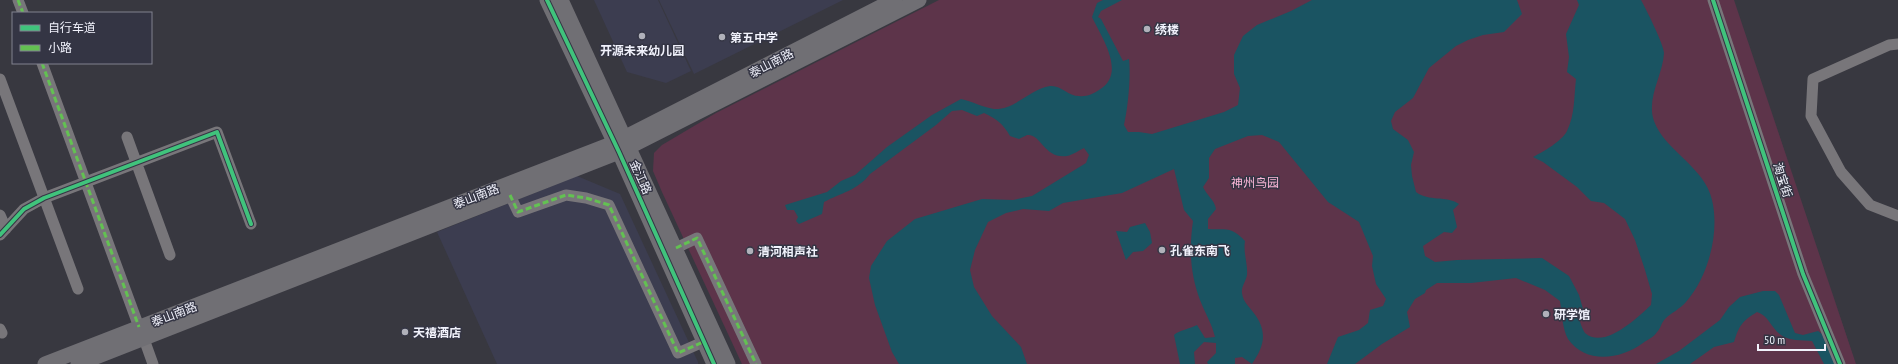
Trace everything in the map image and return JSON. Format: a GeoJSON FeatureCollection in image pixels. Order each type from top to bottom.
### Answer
{"type":"FeatureCollection","features":[{"type":"Feature","properties":{"kind":"main road","name":"金江路"},"geometry":{"type":"LineString","coordinates":[[547,0],[621,145],[676,248],[710,339],[714,364]]}},
{"type":"Feature","properties":{"kind":"main road","name":"金江路"},"geometry":{"type":"LineString","coordinates":[[561,0],[621,145],[710,339],[728,364]]}},
{"type":"Feature","properties":{"kind":"main road","name":"泰山南路"},"geometry":{"type":"LineString","coordinates":[[44,364],[141,333],[621,145],[894,0]]}},
{"type":"Feature","properties":{"kind":"main road","name":"泰山南路"},"geometry":{"type":"LineString","coordinates":[[465,207],[510,195],[621,145],[919,0]]}},
{"type":"Feature","properties":{"kind":"main road","name":"泰山南路"},"geometry":{"type":"LineString","coordinates":[[78,364],[141,333]]}},
{"type":"Feature","properties":{"kind":"street"},"geometry":{"type":"LineString","coordinates":[[18,0],[23,12]]}},
{"type":"Feature","properties":{"kind":"street","name":"淘宝街"},"geometry":{"type":"LineString","coordinates":[[1713,0],[1803,274],[1840,364]]}},
{"type":"Feature","properties":{"kind":"street"},"geometry":{"type":"LineString","coordinates":[[1898,44],[1889,45],[1813,79],[1811,116],[1841,172],[1865,200],[1870,205],[1898,216]]}},
{"type":"Feature","properties":{"kind":"street"},"geometry":{"type":"LineString","coordinates":[[42,64],[87,181],[153,364]]}},
{"type":"Feature","properties":{"kind":"street"},"geometry":{"type":"LineString","coordinates":[[0,79],[78,290]]}},
{"type":"Feature","properties":{"kind":"street"},"geometry":{"type":"LineString","coordinates":[[3,232],[24,209],[44,198],[217,132],[251,224]]}},
{"type":"Feature","properties":{"kind":"street"},"geometry":{"type":"LineString","coordinates":[[127,137],[170,255]]}},
{"type":"Feature","properties":{"kind":"street"},"geometry":{"type":"LineString","coordinates":[[510,195],[518,212],[566,195],[586,198],[608,205],[678,353],[710,339]]}},
{"type":"Feature","properties":{"kind":"street"},"geometry":{"type":"LineString","coordinates":[[0,215],[3,232]]}},
{"type":"Feature","properties":{"kind":"street"},"geometry":{"type":"LineString","coordinates":[[676,248],[697,238],[756,364]]}},
{"type":"Feature","properties":{"kind":"shaded area","name":"开源未来幼儿园"},"geometry":{"type":"Polygon","coordinates":[[[594,0],[658,0],[691,71],[666,83],[627,72],[594,0]]]}},
{"type":"Feature","properties":{"kind":"shaded area","name":"第五中学"},"geometry":{"type":"Polygon","coordinates":[[[659,0],[843,0],[694,74],[659,0]]]}},
{"type":"Feature","properties":{"kind":"shaded area"},"geometry":{"type":"Polygon","coordinates":[[[1103,0],[1122,0],[1101,11],[1098,17],[1101,19],[1123,61],[1129,59],[1129,92],[1124,125],[1128,132],[1152,134],[1224,112],[1238,105],[1240,88],[1234,74],[1234,55],[1243,36],[1257,25],[1291,11],[1312,0],[1517,0],[1522,14],[1504,32],[1483,35],[1456,46],[1429,68],[1413,98],[1395,112],[1391,121],[1393,129],[1408,140],[1414,152],[1411,165],[1416,192],[1426,197],[1454,201],[1459,204],[1453,210],[1457,227],[1452,233],[1444,232],[1423,246],[1425,256],[1435,262],[1542,258],[1569,276],[1579,295],[1583,309],[1578,316],[1585,333],[1593,337],[1601,338],[1620,330],[1651,305],[1652,294],[1635,240],[1625,219],[1604,203],[1591,201],[1577,187],[1543,162],[1533,157],[1561,139],[1565,135],[1572,119],[1576,79],[1567,72],[1569,57],[1566,34],[1579,5],[1577,0],[1641,0],[1658,35],[1664,53],[1653,95],[1652,112],[1654,121],[1666,141],[1701,178],[1708,188],[1712,200],[1714,213],[1713,240],[1706,267],[1694,292],[1681,307],[1665,319],[1656,334],[1634,349],[1614,356],[1593,356],[1584,353],[1575,347],[1566,335],[1563,325],[1560,301],[1545,290],[1516,278],[1471,283],[1437,283],[1415,299],[1407,312],[1410,327],[1382,344],[1355,364],[1327,364],[1338,337],[1359,330],[1368,323],[1370,310],[1383,306],[1386,299],[1376,284],[1372,266],[1373,256],[1359,222],[1328,202],[1279,142],[1262,135],[1248,136],[1215,149],[1209,158],[1209,178],[1203,187],[1214,203],[1216,209],[1208,219],[1208,229],[1224,229],[1232,231],[1245,241],[1247,275],[1242,288],[1242,293],[1246,303],[1260,323],[1263,335],[1261,347],[1252,364],[1242,357],[1235,358],[1235,364],[1208,364],[1207,362],[1216,353],[1216,343],[1204,342],[1194,352],[1195,364],[1180,364],[1174,335],[1176,333],[1197,325],[1205,338],[1215,337],[1200,300],[1194,280],[1191,261],[1193,221],[1184,210],[1174,169],[1122,193],[1063,203],[1049,211],[1023,209],[1006,213],[988,222],[975,250],[970,270],[974,287],[992,316],[1021,347],[1027,364],[899,364],[892,352],[875,305],[869,278],[871,266],[887,241],[915,219],[982,199],[1013,200],[1032,196],[1086,163],[1089,155],[1084,148],[1074,154],[1059,156],[1053,154],[1032,135],[1027,135],[1019,139],[1010,136],[999,122],[993,117],[984,113],[977,116],[962,110],[952,111],[936,125],[870,174],[855,188],[824,202],[822,214],[799,224],[796,221],[798,217],[794,210],[787,210],[785,205],[827,192],[841,181],[855,175],[887,147],[932,115],[961,99],[994,109],[1009,106],[1036,91],[1050,86],[1058,87],[1075,96],[1089,95],[1099,90],[1107,83],[1111,75],[1112,65],[1106,45],[1092,17],[1097,3],[1103,0]]]}},
{"type":"Feature","properties":{"kind":"shaded area"},"geometry":{"type":"Polygon","coordinates":[[[577,176],[620,194],[698,364],[497,364],[437,232],[577,176]]]}},
{"type":"Feature","properties":{"kind":"shaded area"},"geometry":{"type":"Polygon","coordinates":[[[1145,223],[1150,232],[1152,243],[1143,251],[1133,252],[1126,260],[1116,231],[1127,232],[1130,227],[1145,223]]]}},
{"type":"Feature","properties":{"kind":"shaded area"},"geometry":{"type":"Polygon","coordinates":[[[1763,291],[1775,291],[1779,295],[1795,333],[1803,335],[1818,331],[1822,334],[1836,364],[1824,364],[1812,341],[1784,337],[1764,316],[1757,312],[1742,324],[1734,342],[1714,347],[1690,364],[1656,364],[1679,351],[1720,320],[1729,307],[1740,297],[1763,291]]]}},
{"type":"Feature","properties":{"kind":"green space","name":"神州鸟园"},"geometry":{"type":"Polygon","coordinates":[[[939,0],[1734,0],[1856,364],[742,364],[653,171],[654,153],[662,145],[716,113],[939,0]]]}},
{"type":"Feature","properties":{"kind":"marked path"},"geometry":{"type":"LineString","coordinates":[[18,0],[23,12]]}},
{"type":"Feature","properties":{"kind":"marked path"},"geometry":{"type":"LineString","coordinates":[[42,64],[139,327]]}},
{"type":"Feature","properties":{"kind":"marked path"},"geometry":{"type":"LineString","coordinates":[[510,195],[518,212],[566,195],[586,198],[609,205],[678,353],[703,342]]}},
{"type":"Feature","properties":{"kind":"marked path"},"geometry":{"type":"LineString","coordinates":[[676,248],[697,238],[756,364]]}},
{"type":"Feature","properties":{"kind":"cycle path"},"geometry":{"type":"LineString","coordinates":[[547,0],[619,152],[714,364]]}},
{"type":"Feature","properties":{"kind":"cycle path"},"geometry":{"type":"LineString","coordinates":[[1713,0],[1803,274],[1840,364]]}},
{"type":"Feature","properties":{"kind":"cycle path"},"geometry":{"type":"LineString","coordinates":[[0,235],[24,209],[44,198],[217,132],[251,224]]}},
{"type":"Feature","properties":{"kind":"place","name":"绣楼"},"geometry":{"type":"Point","coordinates":[1147,29]}},
{"type":"Feature","properties":{"kind":"place","name":"开源未来幼儿园"},"geometry":{"type":"Point","coordinates":[642,36]}},
{"type":"Feature","properties":{"kind":"place","name":"第五中学"},"geometry":{"type":"Point","coordinates":[722,37]}},
{"type":"Feature","properties":{"kind":"place","name":"孔雀东南飞"},"geometry":{"type":"Point","coordinates":[1162,250]}},
{"type":"Feature","properties":{"kind":"place","name":"清河相声社"},"geometry":{"type":"Point","coordinates":[750,251]}},
{"type":"Feature","properties":{"kind":"place","name":"研学馆"},"geometry":{"type":"Point","coordinates":[1546,314]}},
{"type":"Feature","properties":{"kind":"place","name":"天禧酒店"},"geometry":{"type":"Point","coordinates":[405,332]}}]}
